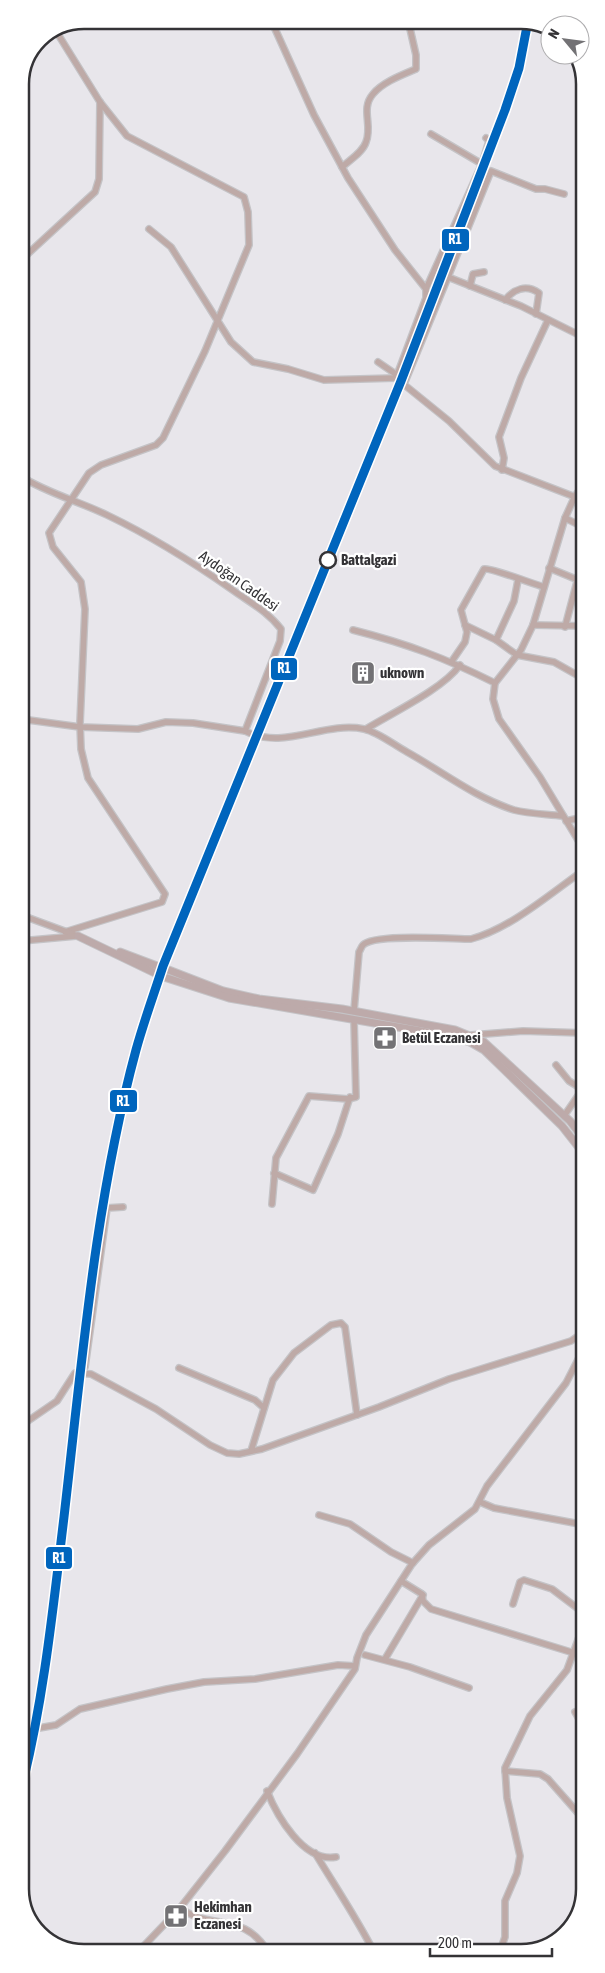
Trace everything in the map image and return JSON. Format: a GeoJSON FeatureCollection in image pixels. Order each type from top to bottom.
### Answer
{"type":"FeatureCollection","features":[{"type":"Feature","properties":{"kind":"main road"},"geometry":{"type":"LineString","coordinates":[[78,936],[156,969]]}},
{"type":"Feature","properties":{"kind":"main road"},"geometry":{"type":"LineString","coordinates":[[576,1128],[484,1042],[471,1039],[229,998],[165,973],[223,991],[259,999],[354,1011],[455,1030],[471,1039],[484,1050],[562,1126],[576,1144]]}},
{"type":"Feature","properties":{"kind":"street"},"geometry":{"type":"LineString","coordinates":[[275,29],[314,115],[342,167],[395,250],[426,289]]}},
{"type":"Feature","properties":{"kind":"street"},"geometry":{"type":"LineString","coordinates":[[342,167],[366,143],[369,125],[365,109],[373,94],[392,80],[416,69],[416,55],[410,29]]}},
{"type":"Feature","properties":{"kind":"street"},"geometry":{"type":"LineString","coordinates":[[59,35],[100,102],[127,136],[244,197],[249,228],[249,245],[218,320],[163,438],[156,445],[101,465],[89,473],[55,522],[50,533],[53,547],[81,582],[85,609],[85,637],[80,686],[80,727],[88,778],[166,894],[162,902],[65,932]]}},
{"type":"Feature","properties":{"kind":"street"},"geometry":{"type":"LineString","coordinates":[[29,253],[95,192],[99,179],[100,102]]}},
{"type":"Feature","properties":{"kind":"street"},"geometry":{"type":"LineString","coordinates":[[431,134],[482,164]]}},
{"type":"Feature","properties":{"kind":"street"},"geometry":{"type":"LineString","coordinates":[[397,376],[426,298],[426,289],[489,146],[489,141],[486,138]]}},
{"type":"Feature","properties":{"kind":"street"},"geometry":{"type":"LineString","coordinates":[[404,384],[491,171],[536,189],[545,188],[564,194]]}},
{"type":"Feature","properties":{"kind":"street"},"geometry":{"type":"LineString","coordinates":[[536,189],[538,182]]}},
{"type":"Feature","properties":{"kind":"street"},"geometry":{"type":"LineString","coordinates":[[149,228],[171,247],[231,342],[253,362],[288,369],[324,380],[397,376]]}},
{"type":"Feature","properties":{"kind":"street"},"geometry":{"type":"LineString","coordinates":[[470,286],[473,274],[484,272]]}},
{"type":"Feature","properties":{"kind":"street"},"geometry":{"type":"LineString","coordinates":[[448,277],[505,300],[576,334]]}},
{"type":"Feature","properties":{"kind":"street"},"geometry":{"type":"LineString","coordinates":[[505,300],[512,291],[524,288],[534,290],[539,293],[536,314]]}},
{"type":"Feature","properties":{"kind":"street"},"geometry":{"type":"LineString","coordinates":[[502,470],[504,458],[499,437],[521,378],[548,320]]}},
{"type":"Feature","properties":{"kind":"street"},"geometry":{"type":"LineString","coordinates":[[378,362],[449,420],[495,466],[575,496],[565,518],[533,625],[517,655],[496,683],[493,699],[500,719],[540,777],[576,838]]}},
{"type":"Feature","properties":{"kind":"street","name":"Aydoğan Caddesi"},"geometry":{"type":"LineString","coordinates":[[29,482],[106,514],[195,564],[271,616],[281,628],[280,641],[245,730]]}},
{"type":"Feature","properties":{"kind":"street"},"geometry":{"type":"LineString","coordinates":[[565,518],[576,524]]}},
{"type":"Feature","properties":{"kind":"street"},"geometry":{"type":"LineString","coordinates":[[452,661],[465,642],[465,625],[461,610],[484,569],[490,568],[518,580],[544,587]]}},
{"type":"Feature","properties":{"kind":"street"},"geometry":{"type":"LineString","coordinates":[[549,568],[576,579]]}},
{"type":"Feature","properties":{"kind":"street"},"geometry":{"type":"LineString","coordinates":[[496,640],[514,601],[518,580]]}},
{"type":"Feature","properties":{"kind":"street"},"geometry":{"type":"LineString","coordinates":[[565,626],[576,593]]}},
{"type":"Feature","properties":{"kind":"street"},"geometry":{"type":"LineString","coordinates":[[465,625],[496,640],[517,655],[554,662],[576,675]]}},
{"type":"Feature","properties":{"kind":"street"},"geometry":{"type":"LineString","coordinates":[[533,625],[576,626]]}},
{"type":"Feature","properties":{"kind":"street"},"geometry":{"type":"LineString","coordinates":[[354,630],[395,640],[452,661],[496,683]]}},
{"type":"Feature","properties":{"kind":"street"},"geometry":{"type":"LineString","coordinates":[[366,729],[454,674],[460,665]]}},
{"type":"Feature","properties":{"kind":"street"},"geometry":{"type":"LineString","coordinates":[[29,720],[80,727],[138,729],[166,722],[192,723],[245,730],[262,738],[277,739],[338,729],[366,729],[422,760],[460,785],[498,804],[516,810],[564,819],[576,818]]}},
{"type":"Feature","properties":{"kind":"street"},"geometry":{"type":"LineString","coordinates":[[354,1011],[359,952],[364,944],[389,938],[471,939],[484,936],[526,911],[576,876]]}},
{"type":"Feature","properties":{"kind":"street"},"geometry":{"type":"LineString","coordinates":[[29,918],[78,936]]}},
{"type":"Feature","properties":{"kind":"street"},"geometry":{"type":"LineString","coordinates":[[29,940],[78,936]]}},
{"type":"Feature","properties":{"kind":"street"},"geometry":{"type":"LineString","coordinates":[[272,1204],[276,1158],[309,1096],[348,1099],[356,1097],[354,1020]]}},
{"type":"Feature","properties":{"kind":"street"},"geometry":{"type":"LineString","coordinates":[[471,1039],[523,1031],[576,1033]]}},
{"type":"Feature","properties":{"kind":"street"},"geometry":{"type":"LineString","coordinates":[[556,1065],[569,1081],[576,1084]]}},
{"type":"Feature","properties":{"kind":"street"},"geometry":{"type":"LineString","coordinates":[[564,1116],[576,1098]]}},
{"type":"Feature","properties":{"kind":"street"},"geometry":{"type":"LineString","coordinates":[[274,1173],[313,1190],[338,1134],[348,1099]]}},
{"type":"Feature","properties":{"kind":"street"},"geometry":{"type":"LineString","coordinates":[[81,1372],[85,1367],[106,1208],[123,1207]]}},
{"type":"Feature","properties":{"kind":"street"},"geometry":{"type":"LineString","coordinates":[[251,1451],[273,1380],[294,1353],[331,1325],[341,1323],[345,1327],[357,1414]]}},
{"type":"Feature","properties":{"kind":"street"},"geometry":{"type":"LineString","coordinates":[[29,1420],[57,1401],[75,1373],[81,1372],[91,1374],[156,1409],[210,1445],[227,1453],[240,1454],[357,1414],[449,1379],[572,1341],[576,1338]]}},
{"type":"Feature","properties":{"kind":"street"},"geometry":{"type":"LineString","coordinates":[[146,1944],[180,1908],[297,1754],[346,1684],[356,1666],[366,1635],[413,1563],[429,1545],[475,1509],[487,1486],[566,1383],[576,1364]]}},
{"type":"Feature","properties":{"kind":"street"},"geometry":{"type":"LineString","coordinates":[[180,1368],[255,1400],[264,1408]]}},
{"type":"Feature","properties":{"kind":"street"},"geometry":{"type":"LineString","coordinates":[[480,1502],[494,1508],[576,1522]]}},
{"type":"Feature","properties":{"kind":"street"},"geometry":{"type":"LineString","coordinates":[[319,1515],[350,1524],[391,1552],[413,1563]]}},
{"type":"Feature","properties":{"kind":"street"},"geometry":{"type":"LineString","coordinates":[[513,1604],[520,1582],[524,1580],[552,1589],[576,1607]]}},
{"type":"Feature","properties":{"kind":"street"},"geometry":{"type":"LineString","coordinates":[[402,1581],[422,1595],[423,1601],[440,1613],[574,1653]]}},
{"type":"Feature","properties":{"kind":"street"},"geometry":{"type":"LineString","coordinates":[[385,1659],[422,1595]]}},
{"type":"Feature","properties":{"kind":"street"},"geometry":{"type":"LineString","coordinates":[[502,1944],[505,1937],[505,1902],[517,1873],[520,1856],[507,1798],[505,1771],[520,1733],[530,1716],[567,1670],[576,1647]]}},
{"type":"Feature","properties":{"kind":"street"},"geometry":{"type":"LineString","coordinates":[[365,1656],[385,1659],[469,1688]]}},
{"type":"Feature","properties":{"kind":"street"},"geometry":{"type":"LineString","coordinates":[[29,1729],[56,1725],[74,1712],[88,1707],[166,1689],[204,1682],[255,1679],[338,1665],[356,1666]]}},
{"type":"Feature","properties":{"kind":"street"},"geometry":{"type":"LineString","coordinates":[[505,1771],[540,1774],[548,1779],[576,1811]]}},
{"type":"Feature","properties":{"kind":"street"},"geometry":{"type":"LineString","coordinates":[[268,1791],[276,1813],[286,1828],[315,1853],[340,1890],[349,1911],[361,1926],[370,1944]]}},
{"type":"Feature","properties":{"kind":"street"},"geometry":{"type":"LineString","coordinates":[[315,1853],[325,1857],[336,1857]]}},
{"type":"Feature","properties":{"kind":"street"},"geometry":{"type":"LineString","coordinates":[[180,1908],[189,1915],[244,1927],[257,1936],[262,1944]]}},
{"type":"Feature","properties":{"kind":"transit line","name":"R1"},"geometry":{"type":"LineString","coordinates":[[29,1757],[47,1653],[91,1282],[100,1223],[122,1107],[139,1039],[163,966],[401,381],[505,110],[519,68],[526,29]]}},
{"type":"Feature","properties":{"kind":"place","name":"Battalgazi"},"geometry":{"type":"Point","coordinates":[328,560]}},
{"type":"Feature","properties":{"kind":"place","name":"uknown"},"geometry":{"type":"Point","coordinates":[363,673]}},
{"type":"Feature","properties":{"kind":"place","name":"Betül Eczanesi"},"geometry":{"type":"Point","coordinates":[385,1038]}},
{"type":"Feature","properties":{"kind":"place","name":"Hekimhan Eczanesi"},"geometry":{"type":"Point","coordinates":[176,1916]}}]}
